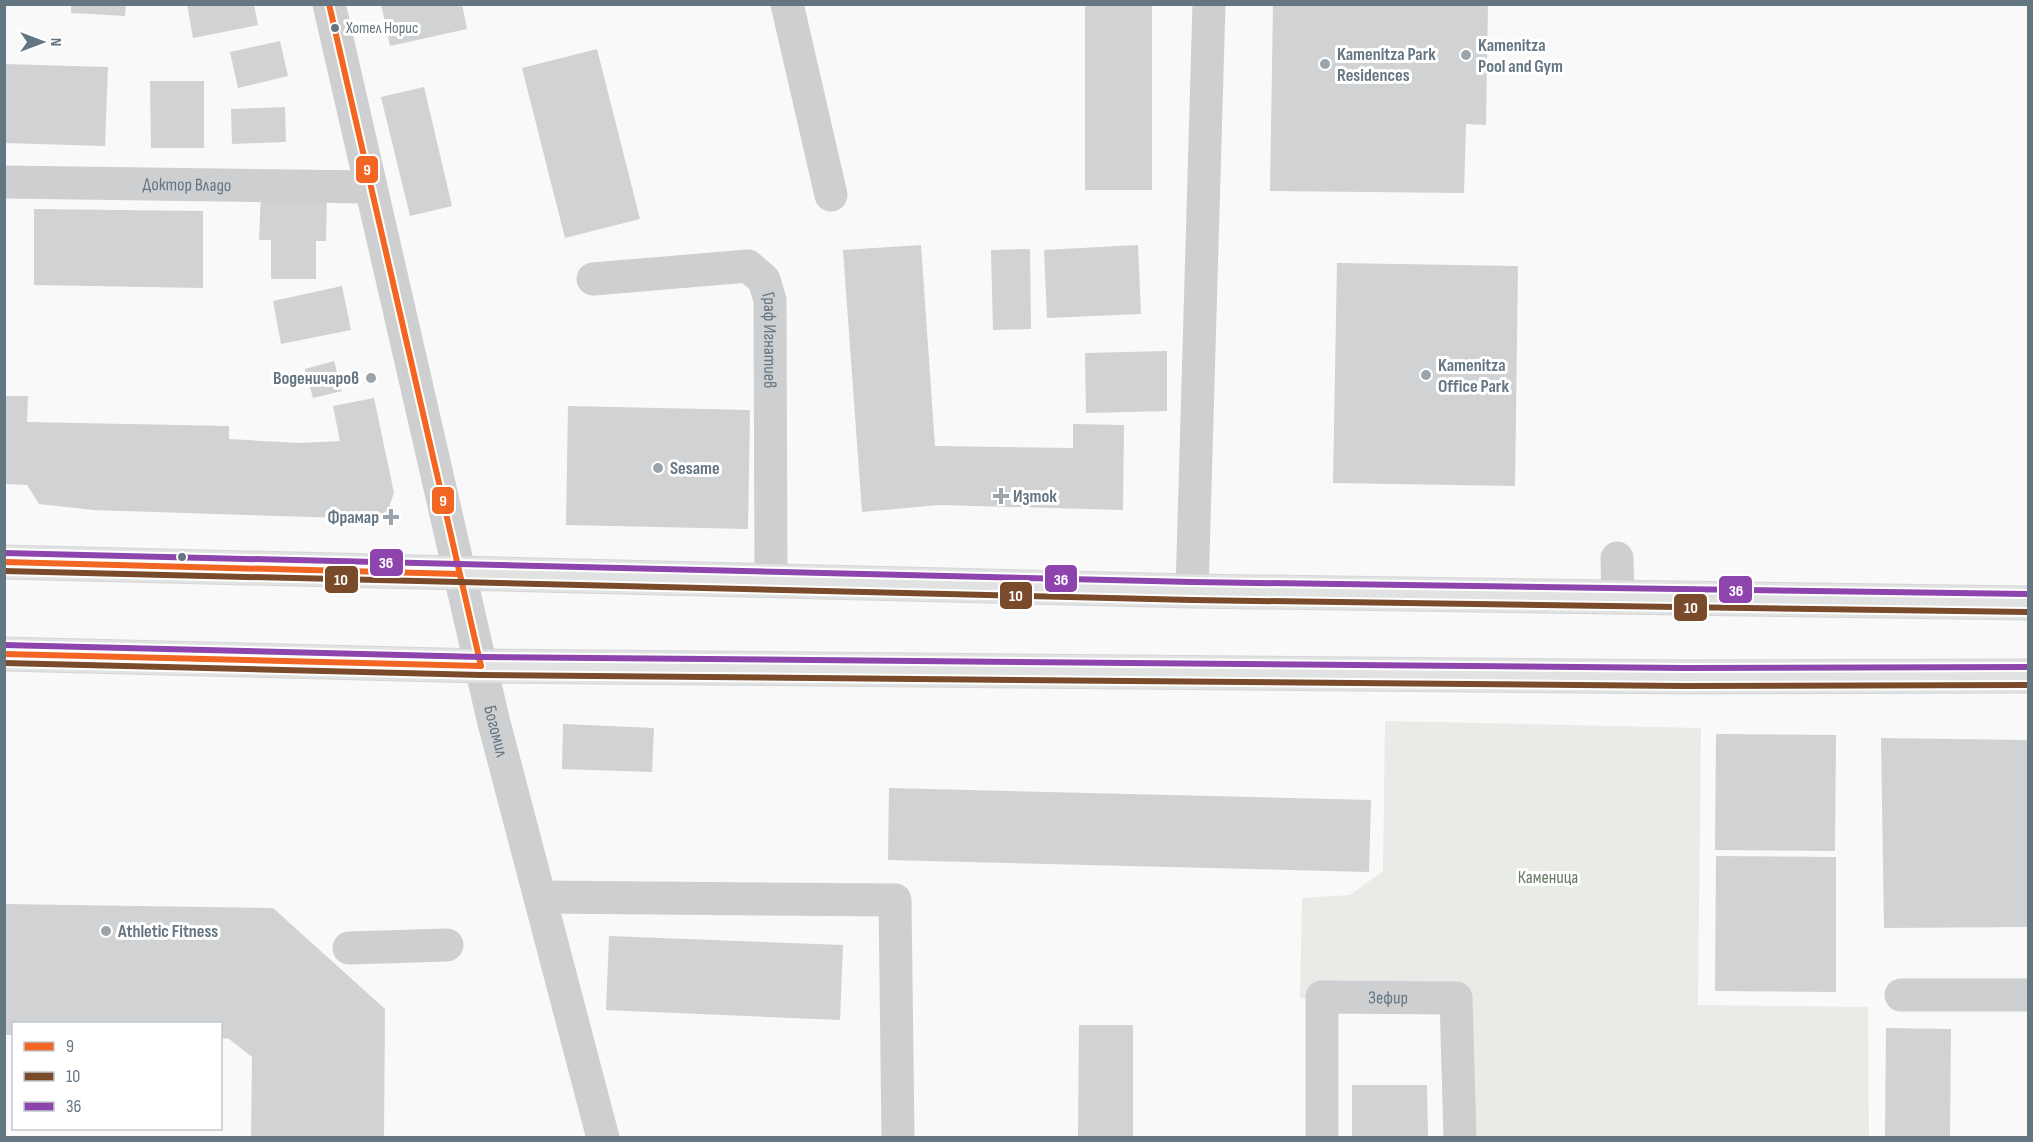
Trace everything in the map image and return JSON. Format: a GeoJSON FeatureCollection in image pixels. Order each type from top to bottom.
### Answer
{"type":"FeatureCollection","features":[{"type":"Feature","properties":{"kind":"main road"},"geometry":{"type":"LineString","coordinates":[[4,562],[1192,591],[2028,603]]}},
{"type":"Feature","properties":{"kind":"main road"},"geometry":{"type":"LineString","coordinates":[[4,654],[481,666],[1685,677],[2028,676]]}},
{"type":"Feature","properties":{"kind":"street","name":"Богомил"},"geometry":{"type":"LineString","coordinates":[[329,4],[481,666],[603,1137]]}},
{"type":"Feature","properties":{"kind":"street"},"geometry":{"type":"LineString","coordinates":[[787,4],[831,195]]}},
{"type":"Feature","properties":{"kind":"street"},"geometry":{"type":"LineString","coordinates":[[1192,591],[1209,4]]}},
{"type":"Feature","properties":{"kind":"street","name":"Доктор Владо"},"geometry":{"type":"LineString","coordinates":[[4,182],[371,187]]}},
{"type":"Feature","properties":{"kind":"street","name":"Граф Игнатиев"},"geometry":{"type":"LineString","coordinates":[[593,279],[748,266],[764,280],[770,300],[771,580]]}},
{"type":"Feature","properties":{"kind":"street"},"geometry":{"type":"LineString","coordinates":[[1617,558],[1618,597]]}},
{"type":"Feature","properties":{"kind":"street"},"geometry":{"type":"LineString","coordinates":[[540,897],[895,900],[898,1137]]}},
{"type":"Feature","properties":{"kind":"street"},"geometry":{"type":"LineString","coordinates":[[350,948],[447,945]]}},
{"type":"Feature","properties":{"kind":"street"},"geometry":{"type":"LineString","coordinates":[[1901,995],[2028,995]]}},
{"type":"Feature","properties":{"kind":"street","name":"Зефир"},"geometry":{"type":"LineString","coordinates":[[1322,1137],[1322,997],[1456,998],[1460,1137]]}},
{"type":"Feature","properties":{"kind":"green space","name":"Каменица"},"geometry":{"type":"Polygon","coordinates":[[[1385,721],[1701,728],[1698,1005],[1868,1007],[1869,1137],[1458,1137],[1456,999],[1300,998],[1302,898],[1350,895],[1383,871],[1385,721]]]}},
{"type":"Feature","properties":{"kind":"building"},"geometry":{"type":"Polygon","coordinates":[[[71,4],[126,4],[125,16],[71,13],[71,4]]]}},
{"type":"Feature","properties":{"kind":"building"},"geometry":{"type":"Polygon","coordinates":[[[187,4],[254,4],[258,25],[193,38],[187,4]]]}},
{"type":"Feature","properties":{"kind":"building"},"geometry":{"type":"Polygon","coordinates":[[[381,4],[462,4],[467,29],[390,46],[381,4]]]}},
{"type":"Feature","properties":{"kind":"building"},"geometry":{"type":"Polygon","coordinates":[[[1085,4],[1152,4],[1152,190],[1085,190],[1085,4]]]}},
{"type":"Feature","properties":{"kind":"building","name":"Kamenitza Park Residences"},"geometry":{"type":"Polygon","coordinates":[[[1273,4],[1488,4],[1486,125],[1466,124],[1464,193],[1270,191],[1273,4]]]}},
{"type":"Feature","properties":{"kind":"building"},"geometry":{"type":"Polygon","coordinates":[[[280,41],[288,76],[238,88],[230,52],[280,41]]]}},
{"type":"Feature","properties":{"kind":"building"},"geometry":{"type":"Polygon","coordinates":[[[597,49],[640,219],[565,238],[522,68],[597,49]]]}},
{"type":"Feature","properties":{"kind":"building"},"geometry":{"type":"Polygon","coordinates":[[[4,64],[108,67],[105,146],[4,143],[4,64]]]}},
{"type":"Feature","properties":{"kind":"building"},"geometry":{"type":"Polygon","coordinates":[[[150,81],[204,81],[204,148],[151,148],[150,81]]]}},
{"type":"Feature","properties":{"kind":"building"},"geometry":{"type":"Polygon","coordinates":[[[424,87],[452,206],[410,216],[381,97],[424,87]]]}},
{"type":"Feature","properties":{"kind":"building"},"geometry":{"type":"Polygon","coordinates":[[[285,107],[286,142],[232,144],[231,109],[285,107]]]}},
{"type":"Feature","properties":{"kind":"building"},"geometry":{"type":"Polygon","coordinates":[[[261,194],[327,195],[326,241],[316,241],[316,279],[271,279],[271,240],[259,240],[261,194]]]}},
{"type":"Feature","properties":{"kind":"building"},"geometry":{"type":"Polygon","coordinates":[[[34,209],[203,211],[203,288],[34,285],[34,209]]]}},
{"type":"Feature","properties":{"kind":"building"},"geometry":{"type":"Polygon","coordinates":[[[921,245],[935,446],[1073,448],[1073,424],[1124,425],[1123,510],[939,505],[862,512],[843,250],[921,245]]]}},
{"type":"Feature","properties":{"kind":"building"},"geometry":{"type":"Polygon","coordinates":[[[1138,245],[1141,314],[1047,318],[1044,250],[1138,245]]]}},
{"type":"Feature","properties":{"kind":"building"},"geometry":{"type":"Polygon","coordinates":[[[1030,249],[1031,329],[993,330],[991,250],[1030,249]]]}},
{"type":"Feature","properties":{"kind":"building","name":"Kamenitza Office Park"},"geometry":{"type":"Polygon","coordinates":[[[1337,263],[1518,266],[1515,486],[1333,483],[1337,263]]]}},
{"type":"Feature","properties":{"kind":"building"},"geometry":{"type":"Polygon","coordinates":[[[342,286],[351,330],[281,344],[273,301],[342,286]]]}},
{"type":"Feature","properties":{"kind":"building"},"geometry":{"type":"Polygon","coordinates":[[[1167,351],[1167,411],[1086,413],[1085,353],[1167,351]]]}},
{"type":"Feature","properties":{"kind":"building"},"geometry":{"type":"Polygon","coordinates":[[[334,361],[342,391],[313,398],[305,369],[334,361]]]}},
{"type":"Feature","properties":{"kind":"building"},"geometry":{"type":"Polygon","coordinates":[[[4,396],[28,396],[27,422],[229,426],[229,439],[299,443],[340,441],[333,406],[374,398],[394,493],[388,510],[375,519],[93,510],[39,504],[27,485],[4,484],[4,396]]]}},
{"type":"Feature","properties":{"kind":"building","name":"Sesame"},"geometry":{"type":"Polygon","coordinates":[[[568,406],[750,410],[748,529],[566,525],[568,406]]]}},
{"type":"Feature","properties":{"kind":"building"},"geometry":{"type":"Polygon","coordinates":[[[563,724],[654,728],[652,772],[562,769],[563,724]]]}},
{"type":"Feature","properties":{"kind":"building"},"geometry":{"type":"Polygon","coordinates":[[[1716,734],[1836,735],[1835,851],[1715,850],[1716,734]]]}},
{"type":"Feature","properties":{"kind":"building"},"geometry":{"type":"Polygon","coordinates":[[[1881,738],[2028,740],[2028,927],[1884,928],[1881,738]]]}},
{"type":"Feature","properties":{"kind":"building"},"geometry":{"type":"Polygon","coordinates":[[[889,788],[1371,800],[1369,872],[888,860],[889,788]]]}},
{"type":"Feature","properties":{"kind":"building"},"geometry":{"type":"Polygon","coordinates":[[[1716,856],[1836,857],[1836,992],[1715,991],[1716,856]]]}},
{"type":"Feature","properties":{"kind":"building"},"geometry":{"type":"Polygon","coordinates":[[[4,904],[273,908],[385,1009],[384,1137],[251,1137],[252,1057],[229,1039],[222,1038],[222,1022],[12,1022],[12,1035],[4,1035],[4,904]]]}},
{"type":"Feature","properties":{"kind":"building"},"geometry":{"type":"Polygon","coordinates":[[[609,936],[843,945],[840,1020],[606,1010],[609,936]]]}},
{"type":"Feature","properties":{"kind":"building"},"geometry":{"type":"Polygon","coordinates":[[[1079,1025],[1133,1025],[1133,1137],[1078,1137],[1079,1025]]]}},
{"type":"Feature","properties":{"kind":"building"},"geometry":{"type":"Polygon","coordinates":[[[1886,1028],[1951,1029],[1950,1137],[1885,1137],[1886,1028]]]}},
{"type":"Feature","properties":{"kind":"building"},"geometry":{"type":"Polygon","coordinates":[[[1352,1085],[1427,1085],[1428,1137],[1352,1137],[1352,1085]]]}},
{"type":"Feature","properties":{"kind":"transit line","name":"9"},"geometry":{"type":"LineString","coordinates":[[329,4],[481,666]]}},
{"type":"Feature","properties":{"kind":"transit line","name":"36"},"geometry":{"type":"LineString","coordinates":[[4,553],[1192,582],[2028,594]]}},
{"type":"Feature","properties":{"kind":"transit line","name":"9"},"geometry":{"type":"LineString","coordinates":[[4,562],[459,574]]}},
{"type":"Feature","properties":{"kind":"transit line","name":"10"},"geometry":{"type":"LineString","coordinates":[[4,571],[1192,600],[2028,612]]}},
{"type":"Feature","properties":{"kind":"transit line","name":"36"},"geometry":{"type":"LineString","coordinates":[[4,645],[481,657],[1685,668],[2028,667]]}},
{"type":"Feature","properties":{"kind":"transit line","name":"9"},"geometry":{"type":"LineString","coordinates":[[4,654],[481,666]]}},
{"type":"Feature","properties":{"kind":"transit line","name":"10"},"geometry":{"type":"LineString","coordinates":[[4,663],[481,675],[1685,686],[2028,685]]}},
{"type":"Feature","properties":{"kind":"place","name":"Хотел Норис"},"geometry":{"type":"Point","coordinates":[335,28]}},
{"type":"Feature","properties":{"kind":"place","name":"Kamenitza Pool and Gym"},"geometry":{"type":"Point","coordinates":[1466,55]}},
{"type":"Feature","properties":{"kind":"place","name":"Kamenitza Park Residences"},"geometry":{"type":"Point","coordinates":[1325,64]}},
{"type":"Feature","properties":{"kind":"place","name":"Kamenitza Office Park"},"geometry":{"type":"Point","coordinates":[1426,375]}},
{"type":"Feature","properties":{"kind":"place","name":"Воденичаров"},"geometry":{"type":"Point","coordinates":[371,378]}},
{"type":"Feature","properties":{"kind":"place","name":"Sesame"},"geometry":{"type":"Point","coordinates":[658,468]}},
{"type":"Feature","properties":{"kind":"place","name":"Изток"},"geometry":{"type":"Point","coordinates":[1001,496]}},
{"type":"Feature","properties":{"kind":"place","name":"Фрамар"},"geometry":{"type":"Point","coordinates":[391,517]}},
{"type":"Feature","properties":{"kind":"place","name":"Athletic Fitness"},"geometry":{"type":"Point","coordinates":[106,931]}}]}
